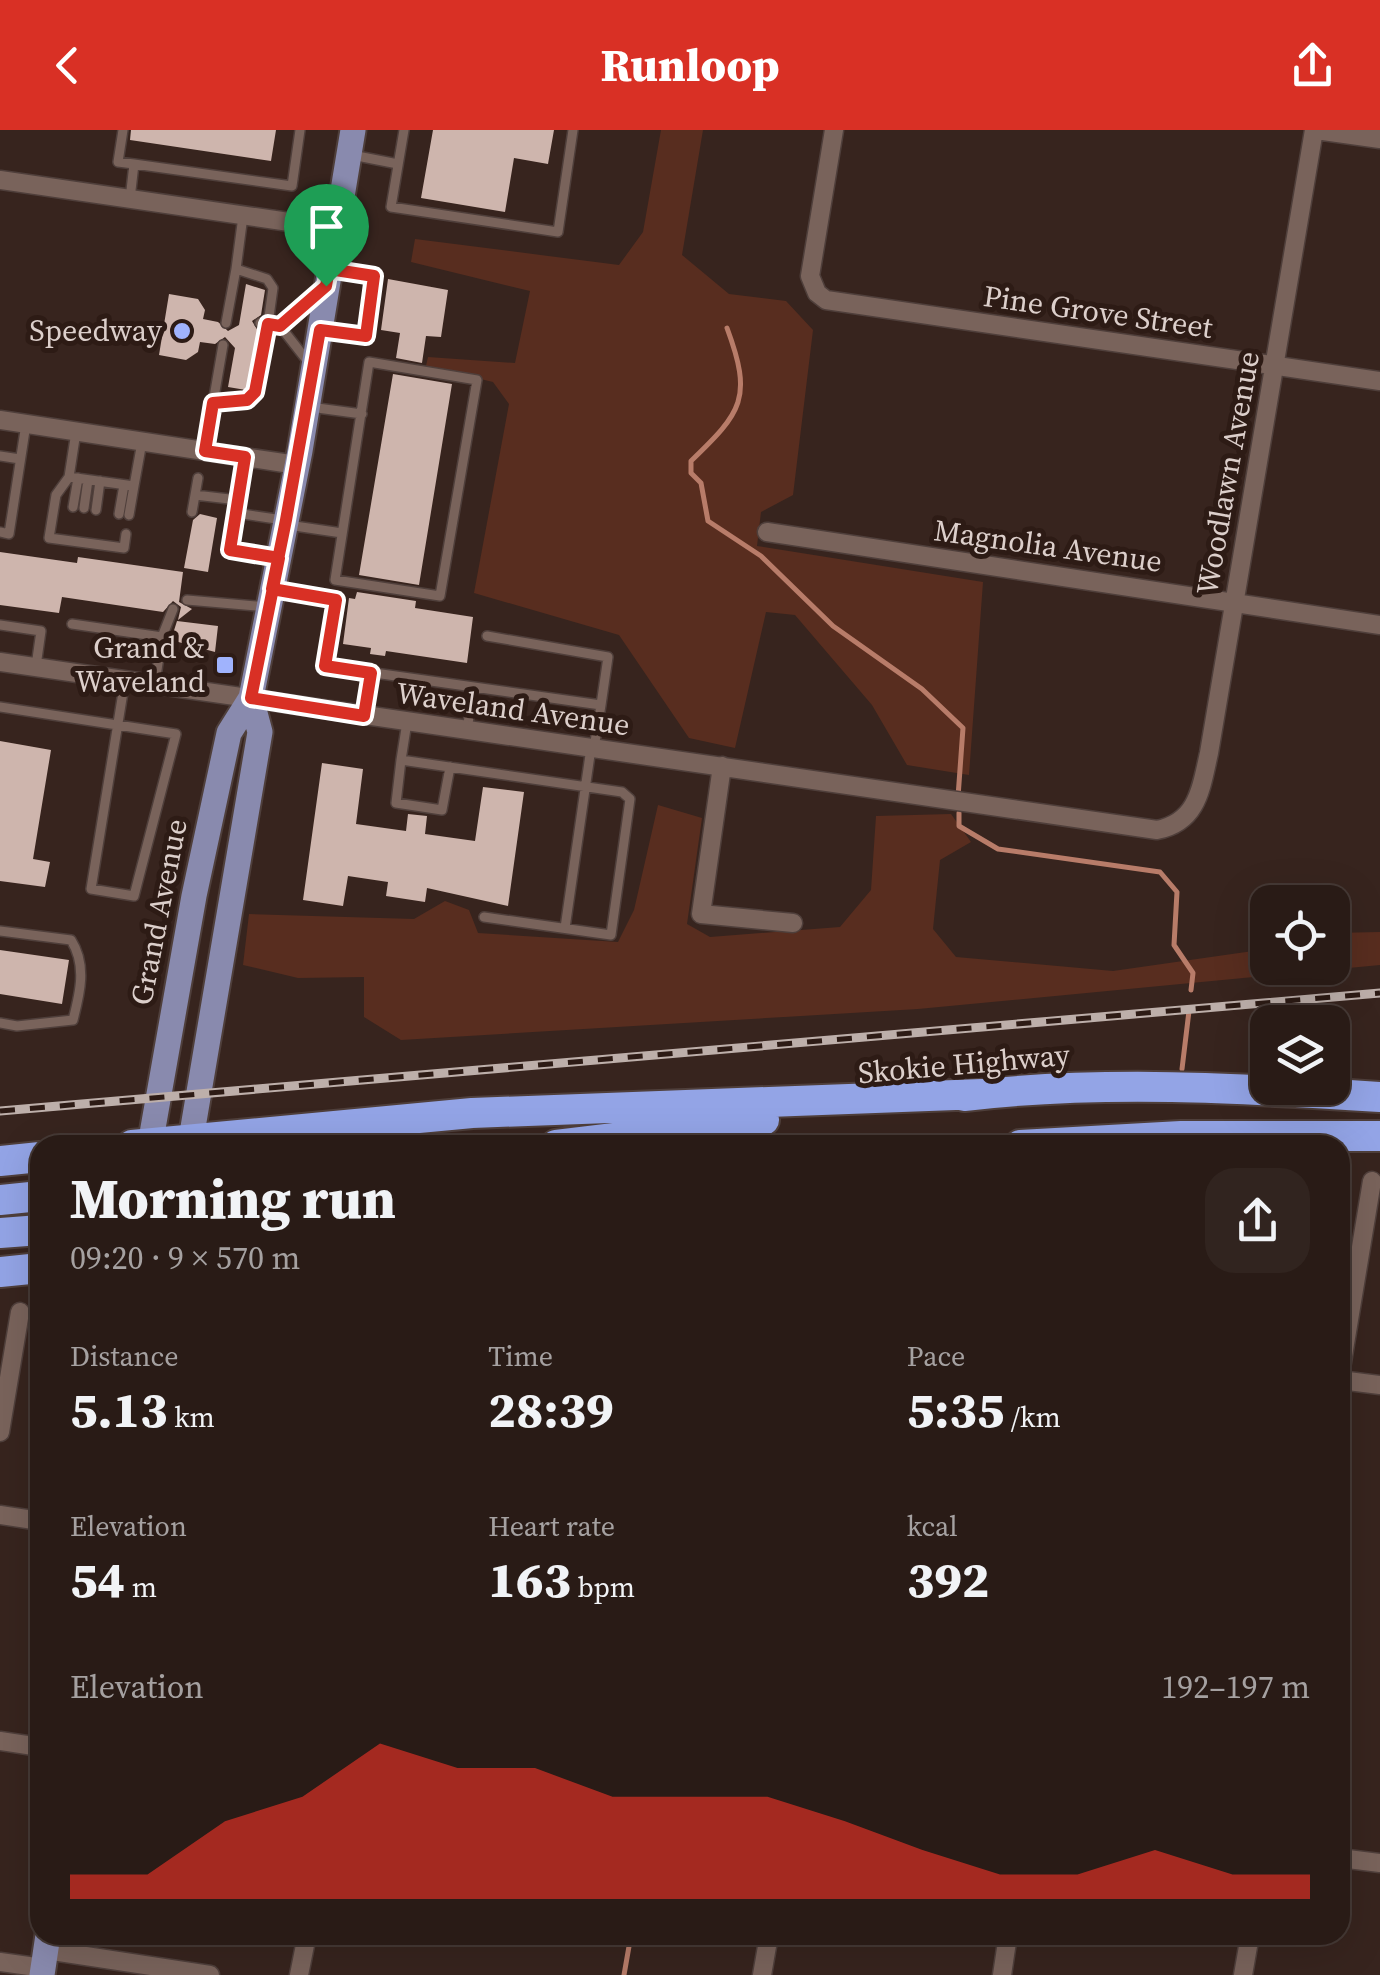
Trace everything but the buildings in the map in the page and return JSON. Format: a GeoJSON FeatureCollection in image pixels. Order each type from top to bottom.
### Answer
{"type":"FeatureCollection","features":[{"type":"Feature","properties":{"kind":"highway"},"geometry":{"type":"LineString","coordinates":[[1072,1088],[1250,1077]]}},
{"type":"Feature","properties":{"kind":"highway"},"geometry":{"type":"LineString","coordinates":[[1350,1077],[1380,1078]]}},
{"type":"Feature","properties":{"kind":"highway","name":"Skokie Highway"},"geometry":{"type":"LineString","coordinates":[[640,1135],[982,1094],[1072,1088],[1206,1088],[1380,1097]]}},
{"type":"Feature","properties":{"kind":"highway"},"geometry":{"type":"LineString","coordinates":[[206,1135],[472,1112],[982,1094]]}},
{"type":"Feature","properties":{"kind":"highway"},"geometry":{"type":"LineString","coordinates":[[300,1135],[322,1126]]}},
{"type":"Feature","properties":{"kind":"highway"},"geometry":{"type":"LineString","coordinates":[[1350,1137],[1380,1136]]}},
{"type":"Feature","properties":{"kind":"highway"},"geometry":{"type":"LineString","coordinates":[[0,1161],[30,1159]]}},
{"type":"Feature","properties":{"kind":"highway"},"geometry":{"type":"LineString","coordinates":[[0,1200],[30,1197]]}},
{"type":"Feature","properties":{"kind":"highway"},"geometry":{"type":"LineString","coordinates":[[0,1233],[30,1231]]}},
{"type":"Feature","properties":{"kind":"highway"},"geometry":{"type":"LineString","coordinates":[[0,1272],[30,1270]]}},
{"type":"Feature","properties":{"kind":"main road","name":"Grand Avenue"},"geometry":{"type":"LineString","coordinates":[[168,1135],[229,733],[251,698],[297,464],[349,140]]}},
{"type":"Feature","properties":{"kind":"main road","name":"Grand Avenue"},"geometry":{"type":"LineString","coordinates":[[169,1135],[260,732],[251,698]]}},
{"type":"Feature","properties":{"kind":"street","name":"Pine Grove Street"},"geometry":{"type":"LineString","coordinates":[[834,130],[810,276],[812,287],[826,300],[1380,380]]}},
{"type":"Feature","properties":{"kind":"street"},"geometry":{"type":"LineString","coordinates":[[1315,130],[1380,139]]}},
{"type":"Feature","properties":{"kind":"street","name":"Woodlawn Avenue"},"geometry":{"type":"LineString","coordinates":[[1184,820],[1199,797],[1315,130]]}},
{"type":"Feature","properties":{"kind":"street"},"geometry":{"type":"LineString","coordinates":[[0,180],[336,229]]}},
{"type":"Feature","properties":{"kind":"street"},"geometry":{"type":"LineString","coordinates":[[0,420],[297,464]]}},
{"type":"Feature","properties":{"kind":"street","name":"Magnolia Avenue"},"geometry":{"type":"LineString","coordinates":[[767,532],[1380,624]]}},
{"type":"Feature","properties":{"kind":"street","name":"Waveland Avenue"},"geometry":{"type":"LineString","coordinates":[[0,662],[1157,830],[1184,820]]}},
{"type":"Feature","properties":{"kind":"street"},"geometry":{"type":"LineString","coordinates":[[722,766],[700,914],[794,924]]}},
{"type":"Feature","properties":{"kind":"street"},"geometry":{"type":"LineString","coordinates":[[1350,1316],[1372,1181]]}},
{"type":"Feature","properties":{"kind":"street"},"geometry":{"type":"LineString","coordinates":[[0,1432],[20,1312]]}},
{"type":"Feature","properties":{"kind":"street"},"geometry":{"type":"LineString","coordinates":[[1350,1379],[1380,1385]]}},
{"type":"Feature","properties":{"kind":"street"},"geometry":{"type":"LineString","coordinates":[[0,1515],[30,1520]]}},
{"type":"Feature","properties":{"kind":"street"},"geometry":{"type":"LineString","coordinates":[[0,1741],[30,1746]]}},
{"type":"Feature","properties":{"kind":"street"},"geometry":{"type":"LineString","coordinates":[[1350,1859],[1380,1863]]}},
{"type":"Feature","properties":{"kind":"street"},"geometry":{"type":"LineString","coordinates":[[299,1975],[304,1945]]}},
{"type":"Feature","properties":{"kind":"street"},"geometry":{"type":"LineString","coordinates":[[762,1975],[767,1945]]}},
{"type":"Feature","properties":{"kind":"street"},"geometry":{"type":"LineString","coordinates":[[1002,1975],[1006,1945]]}},
{"type":"Feature","properties":{"kind":"street"},"geometry":{"type":"LineString","coordinates":[[1243,1975],[1248,1945]]}},
{"type":"Feature","properties":{"kind":"street"},"geometry":{"type":"LineString","coordinates":[[0,1962],[45,1957],[210,1975]]}},
{"type":"Feature","properties":{"kind":"lane"},"geometry":{"type":"LineString","coordinates":[[123,130],[118,162],[292,186],[300,130]]}},
{"type":"Feature","properties":{"kind":"lane"},"geometry":{"type":"LineString","coordinates":[[404,130],[391,207],[558,232],[573,130]]}},
{"type":"Feature","properties":{"kind":"lane"},"geometry":{"type":"LineString","coordinates":[[349,140],[398,164]]}},
{"type":"Feature","properties":{"kind":"lane"},"geometry":{"type":"LineString","coordinates":[[130,199],[134,164]]}},
{"type":"Feature","properties":{"kind":"lane"},"geometry":{"type":"LineString","coordinates":[[240,320],[227,321],[244,215]]}},
{"type":"Feature","properties":{"kind":"lane"},"geometry":{"type":"LineString","coordinates":[[213,403],[247,400],[258,359],[268,279],[236,269]]}},
{"type":"Feature","properties":{"kind":"lane"},"geometry":{"type":"LineString","coordinates":[[280,326],[328,278],[374,276],[366,336],[320,330]]}},
{"type":"Feature","properties":{"kind":"lane"},"geometry":{"type":"LineString","coordinates":[[233,288],[244,290]]}},
{"type":"Feature","properties":{"kind":"lane"},"geometry":{"type":"LineString","coordinates":[[230,302],[242,303]]}},
{"type":"Feature","properties":{"kind":"lane"},"geometry":{"type":"LineString","coordinates":[[264,324],[280,326],[313,370]]}},
{"type":"Feature","properties":{"kind":"lane"},"geometry":{"type":"LineString","coordinates":[[205,451],[222,349],[234,355]]}},
{"type":"Feature","properties":{"kind":"lane"},"geometry":{"type":"LineString","coordinates":[[370,362],[478,380],[440,596],[334,580],[362,414],[370,362]]}},
{"type":"Feature","properties":{"kind":"lane"},"geometry":{"type":"LineString","coordinates":[[219,369],[231,371]]}},
{"type":"Feature","properties":{"kind":"lane"},"geometry":{"type":"LineString","coordinates":[[216,383],[228,385]]}},
{"type":"Feature","properties":{"kind":"lane"},"geometry":{"type":"LineString","coordinates":[[307,406],[362,414]]}},
{"type":"Feature","properties":{"kind":"lane"},"geometry":{"type":"LineString","coordinates":[[0,532],[9,534],[26,424]]}},
{"type":"Feature","properties":{"kind":"lane"},"geometry":{"type":"LineString","coordinates":[[76,432],[84,508],[100,482]]}},
{"type":"Feature","properties":{"kind":"lane"},"geometry":{"type":"LineString","coordinates":[[124,514],[142,442]]}},
{"type":"Feature","properties":{"kind":"lane"},"geometry":{"type":"LineString","coordinates":[[0,456],[20,459]]}},
{"type":"Feature","properties":{"kind":"lane"},"geometry":{"type":"LineString","coordinates":[[245,457],[230,550],[279,558]]}},
{"type":"Feature","properties":{"kind":"lane"},"geometry":{"type":"LineString","coordinates":[[121,534],[124,548],[49,538],[56,495],[78,478],[129,486]]}},
{"type":"Feature","properties":{"kind":"lane"},"geometry":{"type":"LineString","coordinates":[[192,512],[198,478]]}},
{"type":"Feature","properties":{"kind":"lane"},"geometry":{"type":"LineString","coordinates":[[195,494],[238,500]]}},
{"type":"Feature","properties":{"kind":"lane"},"geometry":{"type":"LineString","coordinates":[[236,513],[342,533]]}},
{"type":"Feature","properties":{"kind":"lane"},"geometry":{"type":"LineString","coordinates":[[79,542],[81,528],[79,542]]}},
{"type":"Feature","properties":{"kind":"lane"},"geometry":{"type":"LineString","coordinates":[[187,600],[336,600],[325,666],[601,705]]}},
{"type":"Feature","properties":{"kind":"lane"},"geometry":{"type":"LineString","coordinates":[[154,684],[162,637],[172,609]]}},
{"type":"Feature","properties":{"kind":"lane"},"geometry":{"type":"LineString","coordinates":[[72,624],[162,637]]}},
{"type":"Feature","properties":{"kind":"lane"},"geometry":{"type":"LineString","coordinates":[[0,625],[41,631],[36,667]]}},
{"type":"Feature","properties":{"kind":"lane"},"geometry":{"type":"LineString","coordinates":[[487,636],[608,657],[565,928]]}},
{"type":"Feature","properties":{"kind":"lane"},"geometry":{"type":"LineString","coordinates":[[364,716],[371,673]]}},
{"type":"Feature","properties":{"kind":"lane"},"geometry":{"type":"LineString","coordinates":[[0,707],[118,725],[176,734],[134,896],[91,890],[118,725],[125,680]]}},
{"type":"Feature","properties":{"kind":"lane"},"geometry":{"type":"LineString","coordinates":[[467,731],[474,688]]}},
{"type":"Feature","properties":{"kind":"lane"},"geometry":{"type":"LineString","coordinates":[[407,722],[396,803],[442,810],[450,767]]}},
{"type":"Feature","properties":{"kind":"lane"},"geometry":{"type":"LineString","coordinates":[[401,760],[622,792],[630,799],[611,934],[484,917]]}},
{"type":"Feature","properties":{"kind":"lane"},"geometry":{"type":"LineString","coordinates":[[0,931],[71,940],[79,952],[82,986],[73,1020],[16,1026],[0,1023]]}},
{"type":"Feature","properties":{"kind":"shaded area"},"geometry":{"type":"Polygon","coordinates":[[[661,130],[703,130],[682,255],[729,294],[786,301],[813,330],[793,495],[761,512],[757,546],[983,582],[969,775],[907,765],[872,705],[795,615],[766,612],[735,748],[689,738],[619,635],[474,593],[509,404],[493,382],[426,366],[428,357],[515,363],[530,291],[411,262],[415,239],[619,265],[643,232],[661,130]]]}},
{"type":"Feature","properties":{"kind":"shaded area"},"geometry":{"type":"Polygon","coordinates":[[[658,805],[702,818],[687,924],[710,937],[840,927],[871,890],[876,816],[951,814],[971,842],[940,860],[933,929],[956,957],[1113,971],[1250,951],[1250,977],[918,1009],[401,1040],[364,1017],[364,977],[298,978],[243,965],[249,914],[414,919],[445,901],[469,910],[478,933],[618,942],[634,910],[658,805]]]}},
{"type":"Feature","properties":{"kind":"shaded area"},"geometry":{"type":"Polygon","coordinates":[[[1380,932],[1380,965],[1350,968],[1350,933],[1380,932]]]}},
{"type":"Feature","properties":{"kind":"waterway"},"geometry":{"type":"LineString","coordinates":[[727,328],[740,371],[738,402],[722,429],[691,461],[691,473],[701,483],[708,521],[761,556],[833,626],[922,689],[963,728],[958,797]]}},
{"type":"Feature","properties":{"kind":"waterway"},"geometry":{"type":"LineString","coordinates":[[959,813],[959,826],[998,849],[1160,872],[1177,892],[1174,945],[1193,973],[1191,990]]}},
{"type":"Feature","properties":{"kind":"waterway"},"geometry":{"type":"LineString","coordinates":[[1182,1069],[1189,1011]]}},
{"type":"Feature","properties":{"kind":"waterway"},"geometry":{"type":"LineString","coordinates":[[624,1975],[629,1945]]}},
{"type":"Feature","properties":{"kind":"railway"},"geometry":{"type":"LineString","coordinates":[[0,1111],[1380,993]]}},
{"type":"Feature","properties":{"kind":"place","name":"Speedway"},"geometry":{"type":"Point","coordinates":[182,331]}},
{"type":"Feature","properties":{"kind":"place","name":"Grand & Waveland"},"geometry":{"type":"Point","coordinates":[225,665]}},
{"type":"Feature","properties":{"kind":"route"},"geometry":{"type":"LineString","coordinates":[[326,286],[280,326],[268,324],[255,392],[247,400],[213,403],[205,451],[245,457],[230,550],[279,558],[272,589],[251,698],[364,716],[371,673],[325,666],[336,600],[272,589],[285,525],[300,451],[320,330],[366,336],[374,276],[329,269],[326,286]]}}]}
